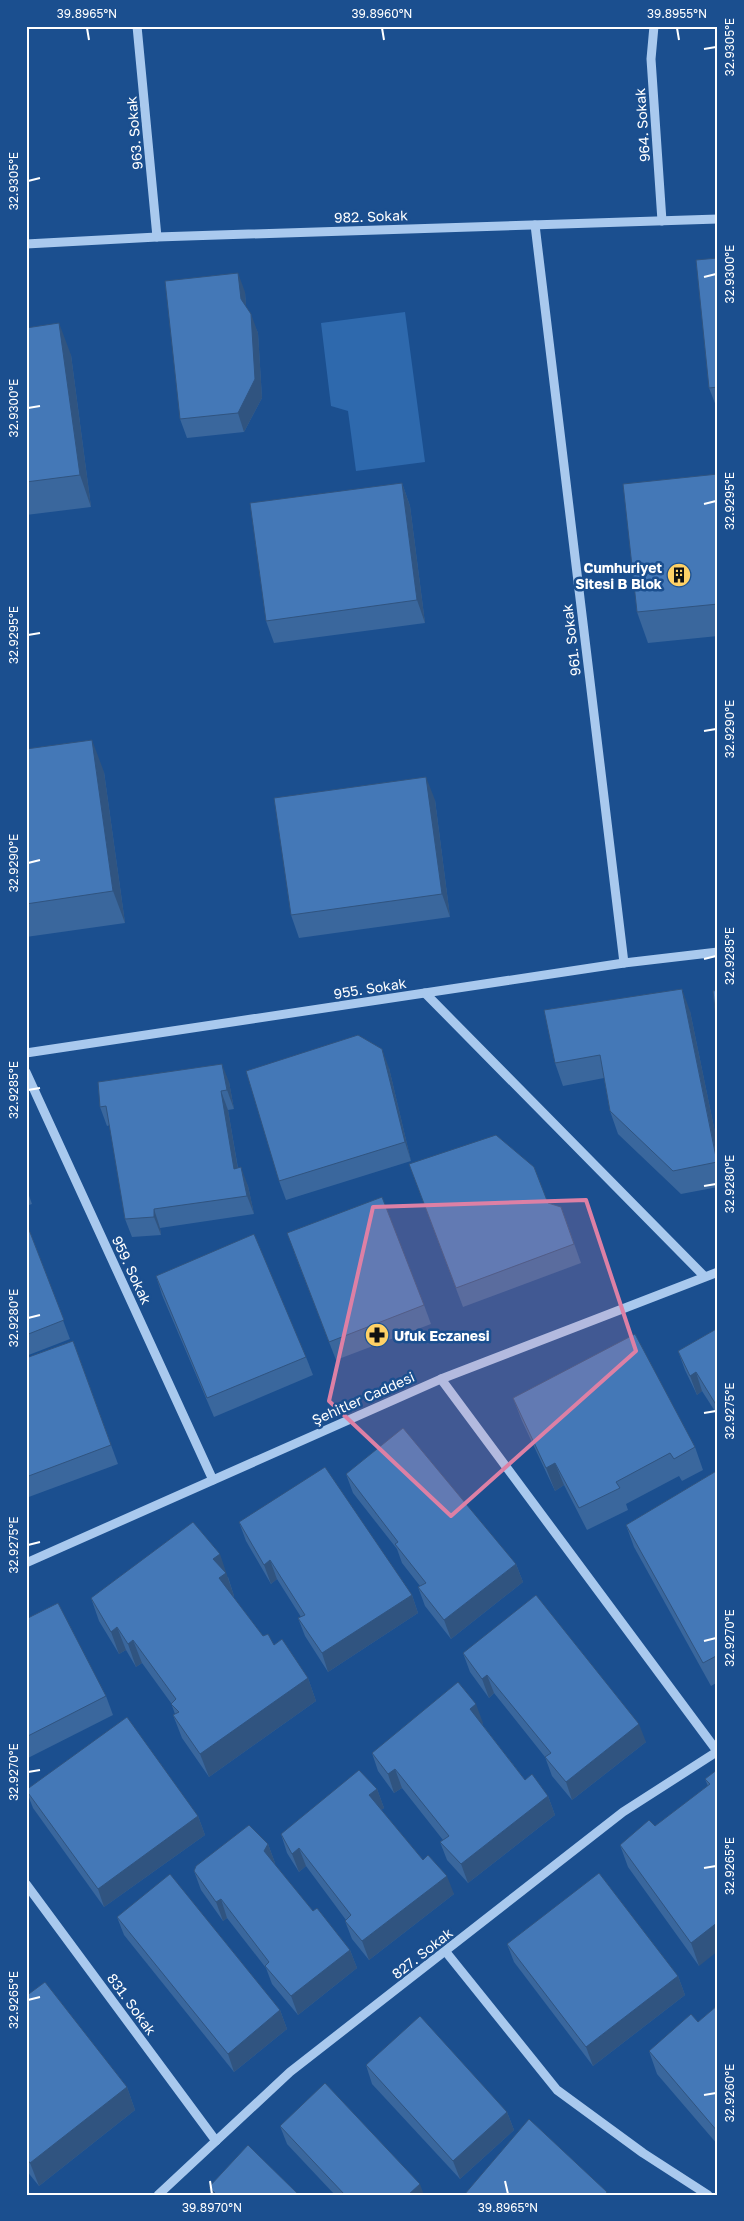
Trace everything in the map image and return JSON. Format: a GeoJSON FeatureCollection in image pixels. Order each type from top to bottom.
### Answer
{"type":"FeatureCollection","features":[{"type":"Feature","properties":{"kind":"street","name":"963. Sokak"},"geometry":{"type":"LineString","coordinates":[[137,26],[157,237]]}},
{"type":"Feature","properties":{"kind":"street","name":"964. Sokak"},"geometry":{"type":"LineString","coordinates":[[654,26],[651,58],[662,221]]}},
{"type":"Feature","properties":{"kind":"street","name":"982. Sokak"},"geometry":{"type":"LineString","coordinates":[[26,244],[157,237],[718,219]]}},
{"type":"Feature","properties":{"kind":"street","name":"961. Sokak"},"geometry":{"type":"LineString","coordinates":[[535,225],[624,963]]}},
{"type":"Feature","properties":{"kind":"street","name":"955. Sokak"},"geometry":{"type":"LineString","coordinates":[[26,1053],[624,963],[718,952]]}},
{"type":"Feature","properties":{"kind":"street"},"geometry":{"type":"LineString","coordinates":[[425,993],[704,1276]]}},
{"type":"Feature","properties":{"kind":"street","name":"959. Sokak"},"geometry":{"type":"LineString","coordinates":[[26,1072],[213,1480]]}},
{"type":"Feature","properties":{"kind":"street","name":"Şehitler Caddesi"},"geometry":{"type":"LineString","coordinates":[[26,1563],[441,1379],[718,1272]]}},
{"type":"Feature","properties":{"kind":"street"},"geometry":{"type":"LineString","coordinates":[[441,1379],[717,1751]]}},
{"type":"Feature","properties":{"kind":"street","name":"827. Sokak"},"geometry":{"type":"LineString","coordinates":[[158,2195],[290,2072],[623,1812],[717,1751]]}},
{"type":"Feature","properties":{"kind":"street","name":"831. Sokak"},"geometry":{"type":"LineString","coordinates":[[26,1884],[216,2141]]}},
{"type":"Feature","properties":{"kind":"street"},"geometry":{"type":"LineString","coordinates":[[446,1952],[556,2090],[643,2153],[708,2195]]}},
{"type":"Feature","properties":{"kind":"highlighted area"},"geometry":{"type":"Polygon","coordinates":[[[586,1200],[636,1351],[451,1516],[329,1401],[373,1207],[586,1200]]]}},
{"type":"Feature","properties":{"kind":"shaded area"},"geometry":{"type":"Polygon","coordinates":[[[405,312],[425,462],[356,471],[348,411],[331,406],[321,323],[405,312]]]}},
{"type":"Feature","properties":{"kind":"building"},"geometry":{"type":"Polygon","coordinates":[[[718,258],[718,387],[709,388],[696,260],[718,258]]]}},
{"type":"Feature","properties":{"kind":"building"},"geometry":{"type":"Polygon","coordinates":[[[238,273],[241,299],[251,314],[255,379],[238,413],[180,419],[165,281],[238,273]]]}},
{"type":"Feature","properties":{"kind":"building"},"geometry":{"type":"Polygon","coordinates":[[[59,323],[80,475],[26,482],[26,328],[59,323]]]}},
{"type":"Feature","properties":{"kind":"building","name":"Cumhuriyet Sitesi B Blok"},"geometry":{"type":"Polygon","coordinates":[[[718,474],[718,604],[637,612],[623,484],[718,474]]]}},
{"type":"Feature","properties":{"kind":"building"},"geometry":{"type":"Polygon","coordinates":[[[402,483],[417,600],[266,621],[250,503],[402,483]]]}},
{"type":"Feature","properties":{"kind":"building"},"geometry":{"type":"Polygon","coordinates":[[[92,740],[113,891],[26,904],[26,749],[92,740]]]}},
{"type":"Feature","properties":{"kind":"building"},"geometry":{"type":"Polygon","coordinates":[[[426,777],[442,894],[291,915],[274,798],[426,777]]]}},
{"type":"Feature","properties":{"kind":"building"},"geometry":{"type":"Polygon","coordinates":[[[682,989],[717,1162],[673,1171],[610,1111],[600,1055],[555,1063],[544,1010],[682,989]]]}},
{"type":"Feature","properties":{"kind":"building"},"geometry":{"type":"Polygon","coordinates":[[[718,990],[718,1017],[716,1018],[713,991],[718,990]]]}},
{"type":"Feature","properties":{"kind":"building"},"geometry":{"type":"Polygon","coordinates":[[[358,1035],[382,1049],[405,1142],[279,1181],[246,1071],[358,1035]]]}},
{"type":"Feature","properties":{"kind":"building"},"geometry":{"type":"Polygon","coordinates":[[[222,1064],[227,1090],[221,1091],[234,1169],[241,1167],[247,1196],[154,1209],[154,1217],[125,1219],[106,1106],[100,1107],[98,1082],[222,1064]]]}},
{"type":"Feature","properties":{"kind":"building"},"geometry":{"type":"Polygon","coordinates":[[[496,1135],[534,1167],[548,1203],[561,1207],[574,1244],[456,1288],[409,1164],[496,1135]]]}},
{"type":"Feature","properties":{"kind":"building"},"geometry":{"type":"Polygon","coordinates":[[[382,1197],[424,1305],[329,1342],[287,1233],[382,1197]]]}},
{"type":"Feature","properties":{"kind":"building"},"geometry":{"type":"Polygon","coordinates":[[[26,1222],[64,1320],[26,1335],[26,1222]]]}},
{"type":"Feature","properties":{"kind":"building"},"geometry":{"type":"Polygon","coordinates":[[[254,1234],[306,1357],[207,1398],[156,1276],[254,1234]]]}},
{"type":"Feature","properties":{"kind":"building"},"geometry":{"type":"Polygon","coordinates":[[[718,1328],[718,1408],[696,1372],[690,1376],[678,1351],[718,1328]]]}},
{"type":"Feature","properties":{"kind":"building"},"geometry":{"type":"Polygon","coordinates":[[[635,1334],[695,1447],[674,1459],[670,1453],[616,1482],[620,1488],[579,1508],[555,1463],[546,1468],[513,1398],[635,1334]]]}},
{"type":"Feature","properties":{"kind":"building"},"geometry":{"type":"Polygon","coordinates":[[[73,1341],[111,1445],[26,1477],[26,1358],[73,1341]]]}},
{"type":"Feature","properties":{"kind":"building"},"geometry":{"type":"Polygon","coordinates":[[[403,1428],[516,1564],[444,1620],[418,1587],[426,1583],[395,1544],[398,1542],[346,1474],[403,1428]]]}},
{"type":"Feature","properties":{"kind":"building"},"geometry":{"type":"Polygon","coordinates":[[[325,1467],[412,1595],[322,1653],[298,1618],[305,1615],[270,1560],[264,1565],[239,1522],[325,1467]]]}},
{"type":"Feature","properties":{"kind":"building"},"geometry":{"type":"Polygon","coordinates":[[[718,1470],[718,1655],[703,1663],[626,1525],[718,1470]]]}},
{"type":"Feature","properties":{"kind":"building"},"geometry":{"type":"Polygon","coordinates":[[[193,1522],[220,1554],[213,1559],[226,1573],[219,1578],[263,1636],[268,1634],[274,1645],[282,1639],[308,1678],[200,1754],[173,1715],[179,1712],[171,1704],[176,1699],[133,1640],[128,1644],[117,1627],[111,1632],[91,1598],[193,1522]]]}},
{"type":"Feature","properties":{"kind":"building"},"geometry":{"type":"Polygon","coordinates":[[[536,1595],[639,1724],[566,1782],[545,1757],[551,1753],[487,1675],[482,1679],[463,1653],[536,1595]]]}},
{"type":"Feature","properties":{"kind":"building"},"geometry":{"type":"Polygon","coordinates":[[[58,1603],[106,1696],[26,1737],[26,1619],[58,1603]]]}},
{"type":"Feature","properties":{"kind":"building"},"geometry":{"type":"Polygon","coordinates":[[[458,1682],[476,1704],[470,1709],[525,1780],[532,1774],[548,1796],[461,1864],[440,1842],[449,1836],[395,1769],[388,1774],[372,1753],[458,1682]]]}},
{"type":"Feature","properties":{"kind":"building"},"geometry":{"type":"Polygon","coordinates":[[[127,1717],[198,1816],[98,1889],[26,1790],[127,1717]]]}},
{"type":"Feature","properties":{"kind":"building"},"geometry":{"type":"Polygon","coordinates":[[[718,1769],[718,1922],[691,1943],[620,1845],[649,1820],[655,1826],[710,1784],[705,1779],[718,1769]]]}},
{"type":"Feature","properties":{"kind":"building"},"geometry":{"type":"Polygon","coordinates":[[[359,1770],[377,1789],[369,1795],[423,1860],[428,1855],[447,1876],[362,1941],[345,1921],[351,1915],[299,1848],[292,1854],[281,1834],[359,1770]]]}},
{"type":"Feature","properties":{"kind":"building"},"geometry":{"type":"Polygon","coordinates":[[[249,1825],[268,1844],[264,1851],[313,1911],[317,1908],[350,1950],[291,1996],[265,1966],[269,1962],[221,1899],[216,1902],[194,1871],[196,1866],[249,1825]]]}},
{"type":"Feature","properties":{"kind":"building"},"geometry":{"type":"Polygon","coordinates":[[[599,1873],[678,1976],[586,2047],[507,1944],[599,1873]]]}},
{"type":"Feature","properties":{"kind":"building"},"geometry":{"type":"Polygon","coordinates":[[[170,1874],[280,2010],[228,2054],[117,1917],[170,1874]]]}},
{"type":"Feature","properties":{"kind":"building"},"geometry":{"type":"Polygon","coordinates":[[[45,1982],[127,2087],[30,2163],[26,2158],[26,1996],[45,1982]]]}},
{"type":"Feature","properties":{"kind":"building"},"geometry":{"type":"Polygon","coordinates":[[[718,2005],[718,2132],[649,2051],[691,2014],[698,2022],[718,2005]]]}},
{"type":"Feature","properties":{"kind":"building"},"geometry":{"type":"Polygon","coordinates":[[[420,2016],[507,2112],[453,2161],[366,2065],[420,2016]]]}},
{"type":"Feature","properties":{"kind":"building"},"geometry":{"type":"Polygon","coordinates":[[[325,2083],[420,2184],[408,2195],[345,2195],[280,2126],[325,2083]]]}},
{"type":"Feature","properties":{"kind":"building"},"geometry":{"type":"Polygon","coordinates":[[[529,2119],[607,2192],[605,2195],[464,2195],[529,2119]]]}},
{"type":"Feature","properties":{"kind":"building"},"geometry":{"type":"Polygon","coordinates":[[[248,2145],[299,2195],[217,2195],[209,2187],[248,2145]]]}},
{"type":"Feature","properties":{"kind":"place","name":"Cumhuriyet Sitesi B Blok"},"geometry":{"type":"Point","coordinates":[679,575]}},
{"type":"Feature","properties":{"kind":"place","name":"Ufuk Eczanesi"},"geometry":{"type":"Point","coordinates":[377,1335]}}]}
